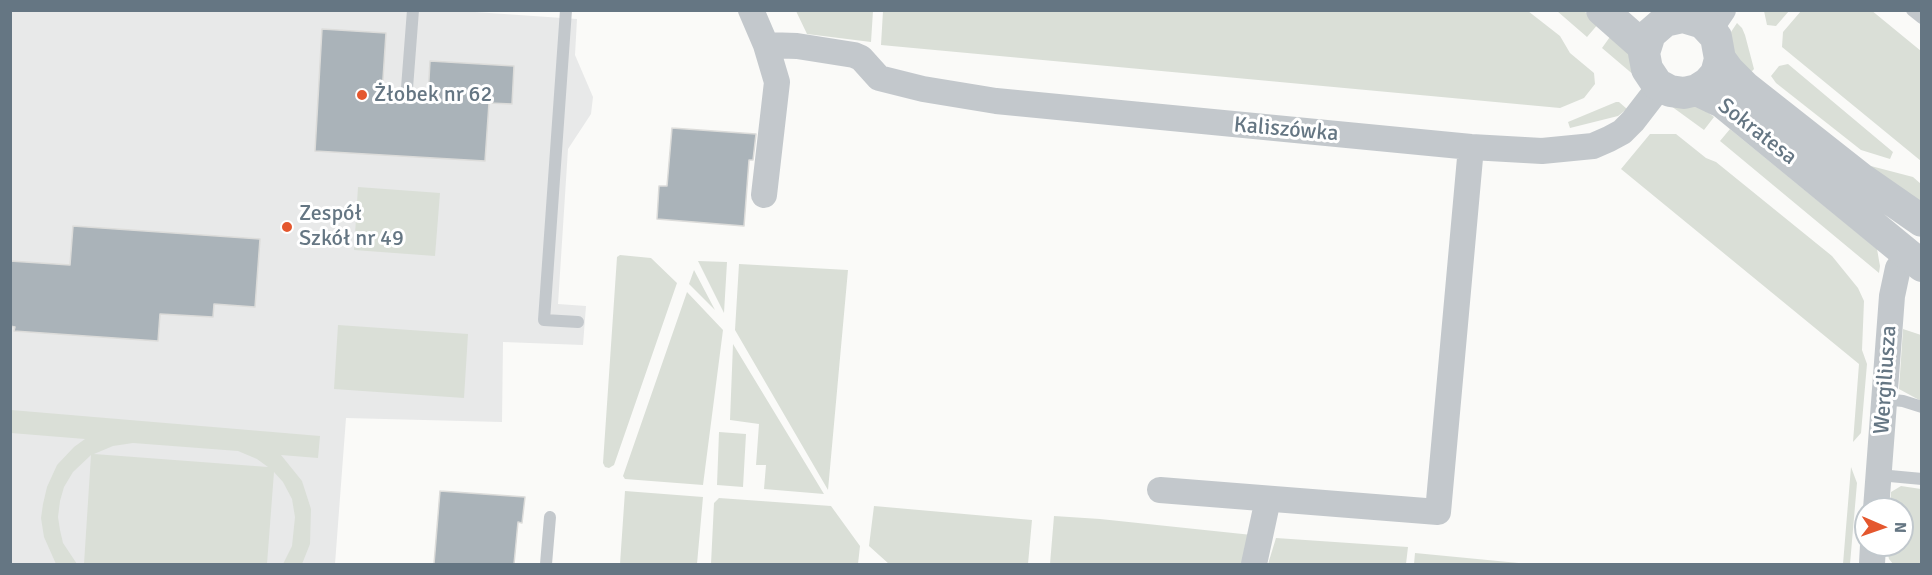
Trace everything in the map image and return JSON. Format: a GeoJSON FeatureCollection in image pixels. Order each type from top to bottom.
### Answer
{"type":"FeatureCollection","features":[{"type":"Feature","properties":{"kind":"street"},"geometry":{"type":"LineString","coordinates":[[752,10],[777,82],[764,195]]}},
{"type":"Feature","properties":{"kind":"street"},"geometry":{"type":"LineString","coordinates":[[1602,10],[1645,48]]}},
{"type":"Feature","properties":{"kind":"street"},"geometry":{"type":"LineString","coordinates":[[1660,86],[1647,69],[1645,48],[1663,15]]}},
{"type":"Feature","properties":{"kind":"street","name":"Sokratesa"},"geometry":{"type":"LineString","coordinates":[[1663,15],[1690,18],[1703,23],[1717,20],[1720,58],[1745,87],[1863,180],[1922,221]]}},
{"type":"Feature","properties":{"kind":"street","name":"Kaliszówka"},"geometry":{"type":"LineString","coordinates":[[766,45],[798,46],[854,54],[865,62],[877,77],[923,89],[996,101],[1471,147],[1542,151],[1593,146],[1622,132],[1660,86]]}},
{"type":"Feature","properties":{"kind":"street"},"geometry":{"type":"LineString","coordinates":[[1698,90],[1711,81],[1720,58]]}},
{"type":"Feature","properties":{"kind":"street","name":"Sokratesa"},"geometry":{"type":"LineString","coordinates":[[1660,86],[1676,93],[1698,90],[1722,102],[1915,261]]}},
{"type":"Feature","properties":{"kind":"street"},"geometry":{"type":"LineString","coordinates":[[1160,490],[1438,512],[1471,147]]}},
{"type":"Feature","properties":{"kind":"street","name":"Wergiliusza"},"geometry":{"type":"LineString","coordinates":[[1877,497],[1892,296],[1898,268],[1915,261]]}},
{"type":"Feature","properties":{"kind":"street"},"geometry":{"type":"LineString","coordinates":[[1254,564],[1268,499]]}},
{"type":"Feature","properties":{"kind":"lane"},"geometry":{"type":"LineString","coordinates":[[407,88],[413,10]]}},
{"type":"Feature","properties":{"kind":"lane"},"geometry":{"type":"LineString","coordinates":[[566,10],[544,320],[578,322]]}},
{"type":"Feature","properties":{"kind":"lane"},"geometry":{"type":"LineString","coordinates":[[1912,10],[1922,18]]}},
{"type":"Feature","properties":{"kind":"lane"},"geometry":{"type":"LineString","coordinates":[[1884,399],[1904,401],[1922,407]]}},
{"type":"Feature","properties":{"kind":"lane"},"geometry":{"type":"LineString","coordinates":[[1879,475],[1922,479]]}},
{"type":"Feature","properties":{"kind":"lane"},"geometry":{"type":"LineString","coordinates":[[546,564],[550,517]]}},
{"type":"Feature","properties":{"kind":"shaded area","name":"Zespół Szkół nr 49"},"geometry":{"type":"Polygon","coordinates":[[[446,10],[577,19],[575,55],[593,97],[591,114],[568,149],[558,304],[586,306],[583,345],[503,342],[502,422],[346,418],[335,564],[11,564],[10,11],[446,10]]]}},
{"type":"Feature","properties":{"kind":"shaded area"},"geometry":{"type":"Polygon","coordinates":[[[1764,10],[1789,11],[1776,26],[1767,25],[1764,10]]]}},
{"type":"Feature","properties":{"kind":"shaded area"},"geometry":{"type":"Polygon","coordinates":[[[1871,10],[1921,51],[1921,161],[1782,47],[1783,32],[1801,11],[1871,10]]]}},
{"type":"Feature","properties":{"kind":"shaded area"},"geometry":{"type":"Polygon","coordinates":[[[796,11],[873,11],[871,42],[807,34],[796,11]]]}},
{"type":"Feature","properties":{"kind":"shaded area"},"geometry":{"type":"Polygon","coordinates":[[[883,11],[1528,11],[1560,36],[1570,53],[1594,73],[1595,84],[1584,98],[1560,108],[881,45],[883,11]]]}},
{"type":"Feature","properties":{"kind":"shaded area"},"geometry":{"type":"Polygon","coordinates":[[[1557,11],[1584,11],[1599,23],[1587,37],[1557,11]]]}},
{"type":"Feature","properties":{"kind":"shaded area"},"geometry":{"type":"Polygon","coordinates":[[[1737,23],[1745,35],[1754,69],[1746,78],[1734,69],[1729,35],[1737,23]]]}},
{"type":"Feature","properties":{"kind":"shaded area"},"geometry":{"type":"Polygon","coordinates":[[[1612,34],[1634,53],[1642,82],[1602,48],[1612,34]]]}},
{"type":"Feature","properties":{"kind":"shaded area"},"geometry":{"type":"Polygon","coordinates":[[[1788,64],[1893,152],[1890,159],[1861,150],[1776,83],[1771,76],[1779,66],[1788,64]]]}},
{"type":"Feature","properties":{"kind":"shaded area"},"geometry":{"type":"Polygon","coordinates":[[[1616,102],[1627,109],[1618,116],[1570,128],[1568,122],[1616,102]]]}},
{"type":"Feature","properties":{"kind":"shaded area"},"geometry":{"type":"Polygon","coordinates":[[[1686,103],[1703,109],[1714,117],[1704,130],[1671,106],[1686,103]]]}},
{"type":"Feature","properties":{"kind":"shaded area"},"geometry":{"type":"Polygon","coordinates":[[[1730,129],[1877,249],[1879,273],[1720,141],[1730,129]]]}},
{"type":"Feature","properties":{"kind":"shaded area"},"geometry":{"type":"Polygon","coordinates":[[[1650,134],[1676,134],[1706,158],[1716,162],[1832,256],[1858,288],[1864,301],[1862,350],[1867,364],[1861,433],[1853,442],[1859,364],[1621,169],[1650,134]]]}},
{"type":"Feature","properties":{"kind":"shaded area"},"geometry":{"type":"Polygon","coordinates":[[[1867,165],[1913,177],[1921,184],[1921,209],[1867,165]]]}},
{"type":"Feature","properties":{"kind":"shaded area"},"geometry":{"type":"Polygon","coordinates":[[[358,187],[440,193],[435,256],[354,250],[358,187]]]}},
{"type":"Feature","properties":{"kind":"shaded area"},"geometry":{"type":"Polygon","coordinates":[[[620,255],[651,258],[677,283],[614,465],[609,468],[603,463],[617,257],[620,255]]]}},
{"type":"Feature","properties":{"kind":"shaded area"},"geometry":{"type":"Polygon","coordinates":[[[698,261],[727,262],[724,313],[698,261]]]}},
{"type":"Feature","properties":{"kind":"shaded area"},"geometry":{"type":"Polygon","coordinates":[[[739,264],[848,270],[828,490],[735,330],[739,264]]]}},
{"type":"Feature","properties":{"kind":"shaded area"},"geometry":{"type":"Polygon","coordinates":[[[694,270],[715,310],[689,284],[694,270]]]}},
{"type":"Feature","properties":{"kind":"shaded area"},"geometry":{"type":"Polygon","coordinates":[[[687,292],[723,330],[703,485],[625,479],[623,476],[687,292]]]}},
{"type":"Feature","properties":{"kind":"shaded area"},"geometry":{"type":"Polygon","coordinates":[[[338,325],[468,334],[464,398],[334,389],[338,325]]]}},
{"type":"Feature","properties":{"kind":"shaded area"},"geometry":{"type":"Polygon","coordinates":[[[1903,329],[1921,335],[1921,401],[1899,389],[1903,329]]]}},
{"type":"Feature","properties":{"kind":"shaded area"},"geometry":{"type":"Polygon","coordinates":[[[733,344],[824,494],[764,489],[766,465],[756,465],[759,424],[730,420],[733,344]]]}},
{"type":"Feature","properties":{"kind":"shaded area"},"geometry":{"type":"Polygon","coordinates":[[[11,410],[320,436],[318,458],[281,455],[302,481],[311,509],[310,544],[302,564],[283,564],[292,546],[295,517],[292,499],[283,482],[274,472],[267,564],[84,564],[91,455],[73,472],[64,487],[60,501],[58,517],[63,543],[77,564],[56,564],[44,537],[41,518],[43,504],[47,487],[57,465],[85,439],[11,433],[11,410]],[[133,443],[113,446],[94,454],[268,467],[257,459],[238,451],[133,443]]]}},
{"type":"Feature","properties":{"kind":"shaded area"},"geometry":{"type":"Polygon","coordinates":[[[719,432],[746,434],[743,487],[717,485],[719,432]]]}},
{"type":"Feature","properties":{"kind":"shaded area"},"geometry":{"type":"Polygon","coordinates":[[[1851,467],[1857,483],[1850,564],[1843,564],[1851,467]]]}},
{"type":"Feature","properties":{"kind":"shaded area"},"geometry":{"type":"Polygon","coordinates":[[[1901,486],[1921,489],[1921,564],[1893,564],[1889,559],[1889,557],[1914,557],[1914,497],[1891,497],[1891,492],[1901,486]]]}},
{"type":"Feature","properties":{"kind":"shaded area"},"geometry":{"type":"Polygon","coordinates":[[[625,491],[703,497],[697,564],[620,564],[625,491]]]}},
{"type":"Feature","properties":{"kind":"shaded area"},"geometry":{"type":"Polygon","coordinates":[[[719,498],[831,506],[860,546],[858,564],[711,564],[714,503],[719,498]]]}},
{"type":"Feature","properties":{"kind":"shaded area"},"geometry":{"type":"Polygon","coordinates":[[[874,506],[1032,520],[1028,564],[889,564],[869,546],[874,506]]]}},
{"type":"Feature","properties":{"kind":"shaded area"},"geometry":{"type":"Polygon","coordinates":[[[1054,516],[1252,535],[1243,564],[1050,564],[1054,516]]]}},
{"type":"Feature","properties":{"kind":"shaded area"},"geometry":{"type":"Polygon","coordinates":[[[1276,538],[1408,547],[1406,564],[1268,564],[1276,538]]]}},
{"type":"Feature","properties":{"kind":"shaded area"},"geometry":{"type":"Polygon","coordinates":[[[1415,553],[1529,564],[1414,564],[1415,553]]]}},
{"type":"Feature","properties":{"kind":"building","name":"Żłobek nr 62"},"geometry":{"type":"Polygon","coordinates":[[[322,29],[386,33],[382,94],[428,97],[430,61],[514,66],[512,104],[489,103],[485,161],[315,151],[322,29]]]}},
{"type":"Feature","properties":{"kind":"building"},"geometry":{"type":"Polygon","coordinates":[[[672,128],[756,134],[753,160],[749,160],[744,226],[657,219],[659,186],[667,186],[672,128]]]}},
{"type":"Feature","properties":{"kind":"building"},"geometry":{"type":"Polygon","coordinates":[[[73,226],[260,239],[255,307],[214,304],[213,317],[160,314],[158,341],[14,331],[15,327],[10,326],[10,261],[70,265],[73,226]]]}},
{"type":"Feature","properties":{"kind":"building"},"geometry":{"type":"Polygon","coordinates":[[[440,491],[525,497],[522,523],[518,522],[514,564],[434,564],[440,491]]]}},
{"type":"Feature","properties":{"kind":"place","name":"Żłobek nr 62"},"geometry":{"type":"Point","coordinates":[362,95]}},
{"type":"Feature","properties":{"kind":"place","name":"Zespół Szkół nr 49"},"geometry":{"type":"Point","coordinates":[287,227]}}]}
